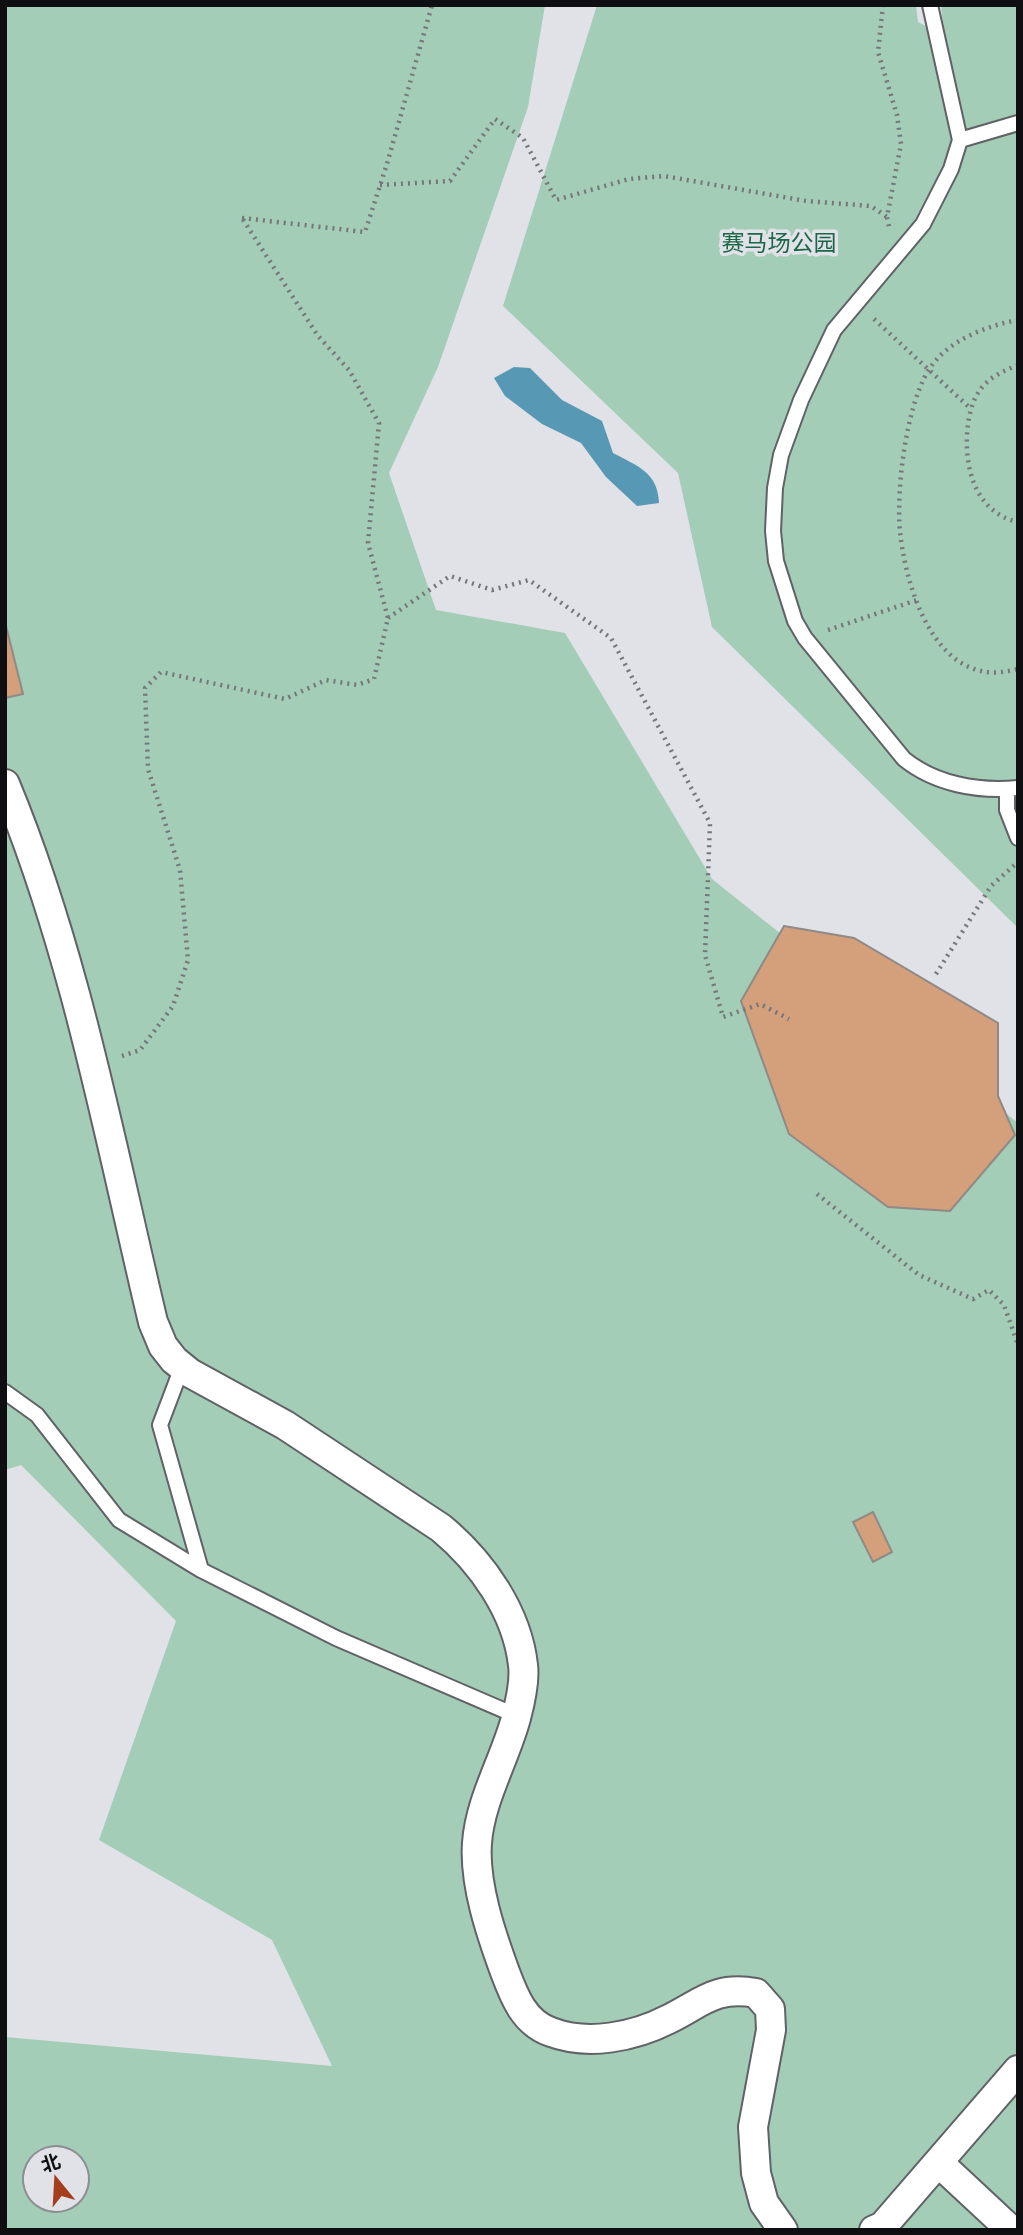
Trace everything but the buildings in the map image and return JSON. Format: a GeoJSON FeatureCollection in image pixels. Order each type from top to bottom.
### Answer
{"type":"FeatureCollection","features":[{"type":"Feature","properties":{"kind":"street"},"geometry":{"type":"LineString","coordinates":[[5,784],[44,884],[71,980],[153,1322],[163,1346],[182,1367],[285,1425],[441,1528],[464,1547],[507,1609],[518,1638],[524,1668],[517,1716],[483,1813],[477,1843],[477,1869],[491,1934],[510,1987],[525,2015],[549,2032],[576,2038],[601,2038],[634,2033],[667,2021],[710,1996],[736,1989],[757,1993],[770,2009],[771,2030],[753,2127],[756,2174],[764,2203],[783,2230]]}},
{"type":"Feature","properties":{"kind":"street"},"geometry":{"type":"LineString","coordinates":[[874,2230],[883,2226],[1018,2070]]}},
{"type":"Feature","properties":{"kind":"street"},"geometry":{"type":"LineString","coordinates":[[939,2163],[1011,2230]]}},
{"type":"Feature","properties":{"kind":"lane"},"geometry":{"type":"LineString","coordinates":[[930,5],[960,141],[939,196],[923,224],[834,330],[800,400],[781,455],[775,488],[773,531],[776,561],[790,608],[805,638],[904,759],[920,772],[938,780],[973,787],[1013,788],[1007,810],[1018,838]]}},
{"type":"Feature","properties":{"kind":"lane"},"geometry":{"type":"LineString","coordinates":[[960,141],[1018,122]]}},
{"type":"Feature","properties":{"kind":"lane"},"geometry":{"type":"LineString","coordinates":[[182,1367],[160,1425],[201,1570]]}},
{"type":"Feature","properties":{"kind":"lane"},"geometry":{"type":"LineString","coordinates":[[5,1392],[37,1415],[119,1520],[201,1570],[336,1638],[517,1716]]}},
{"type":"Feature","properties":{"kind":"path"},"geometry":{"type":"LineString","coordinates":[[92,1067],[140,1050],[173,1006],[188,960],[180,870],[148,769],[145,688],[161,672],[285,699],[326,680],[357,685],[374,679],[388,618],[368,543],[379,423],[349,370],[318,336],[242,218],[365,232],[432,5]]}},
{"type":"Feature","properties":{"kind":"path"},"geometry":{"type":"LineString","coordinates":[[883,5],[878,52],[897,115],[901,144],[887,217],[895,256]]}},
{"type":"Feature","properties":{"kind":"path"},"geometry":{"type":"LineString","coordinates":[[380,185],[450,180],[495,119],[523,138],[556,200],[629,178],[664,176],[806,201],[871,206],[887,217]]}},
{"type":"Feature","properties":{"kind":"path"},"geometry":{"type":"LineString","coordinates":[[855,302],[970,408]]}},
{"type":"Feature","properties":{"kind":"path"},"geometry":{"type":"LineString","coordinates":[[1018,320],[974,333],[949,348],[929,370],[915,401],[899,492],[900,531],[905,561],[926,624],[940,644],[960,661],[980,671],[1005,672],[1018,669]]}},
{"type":"Feature","properties":{"kind":"path"},"geometry":{"type":"LineString","coordinates":[[1018,365],[999,373],[983,385],[970,408],[965,445],[969,473],[980,495],[996,513],[1018,522]]}},
{"type":"Feature","properties":{"kind":"path"},"geometry":{"type":"LineString","coordinates":[[388,618],[450,576],[492,590],[529,580],[611,638],[710,823],[705,955],[723,1017],[760,1004],[789,1018]]}},
{"type":"Feature","properties":{"kind":"path"},"geometry":{"type":"LineString","coordinates":[[805,638],[917,600]]}},
{"type":"Feature","properties":{"kind":"path"},"geometry":{"type":"LineString","coordinates":[[936,974],[991,886],[1018,862]]}},
{"type":"Feature","properties":{"kind":"path"},"geometry":{"type":"LineString","coordinates":[[817,1194],[919,1275],[973,1299],[989,1290],[1004,1305],[1018,1345]]}},
{"type":"Feature","properties":{"kind":"green space"},"geometry":{"type":"Polygon","coordinates":[[[5,5],[545,5],[528,107],[438,367],[389,473],[436,610],[565,633],[712,879],[1018,1123],[1018,2230],[5,2230],[5,2037],[332,2066],[272,1940],[99,1840],[176,1621],[21,1465],[5,1470],[5,5]]]}},
{"type":"Feature","properties":{"kind":"green space","name":"赛马场公园"},"geometry":{"type":"Polygon","coordinates":[[[597,5],[916,5],[918,22],[944,35],[941,5],[1018,5],[1018,928],[712,627],[678,473],[503,306],[597,5]]]}},
{"type":"Feature","properties":{"kind":"water"},"geometry":{"type":"Polygon","coordinates":[[[514,367],[530,368],[562,400],[602,421],[613,453],[645,471],[655,484],[659,503],[637,506],[606,477],[581,443],[542,424],[505,396],[494,378],[514,367]]]}}]}
